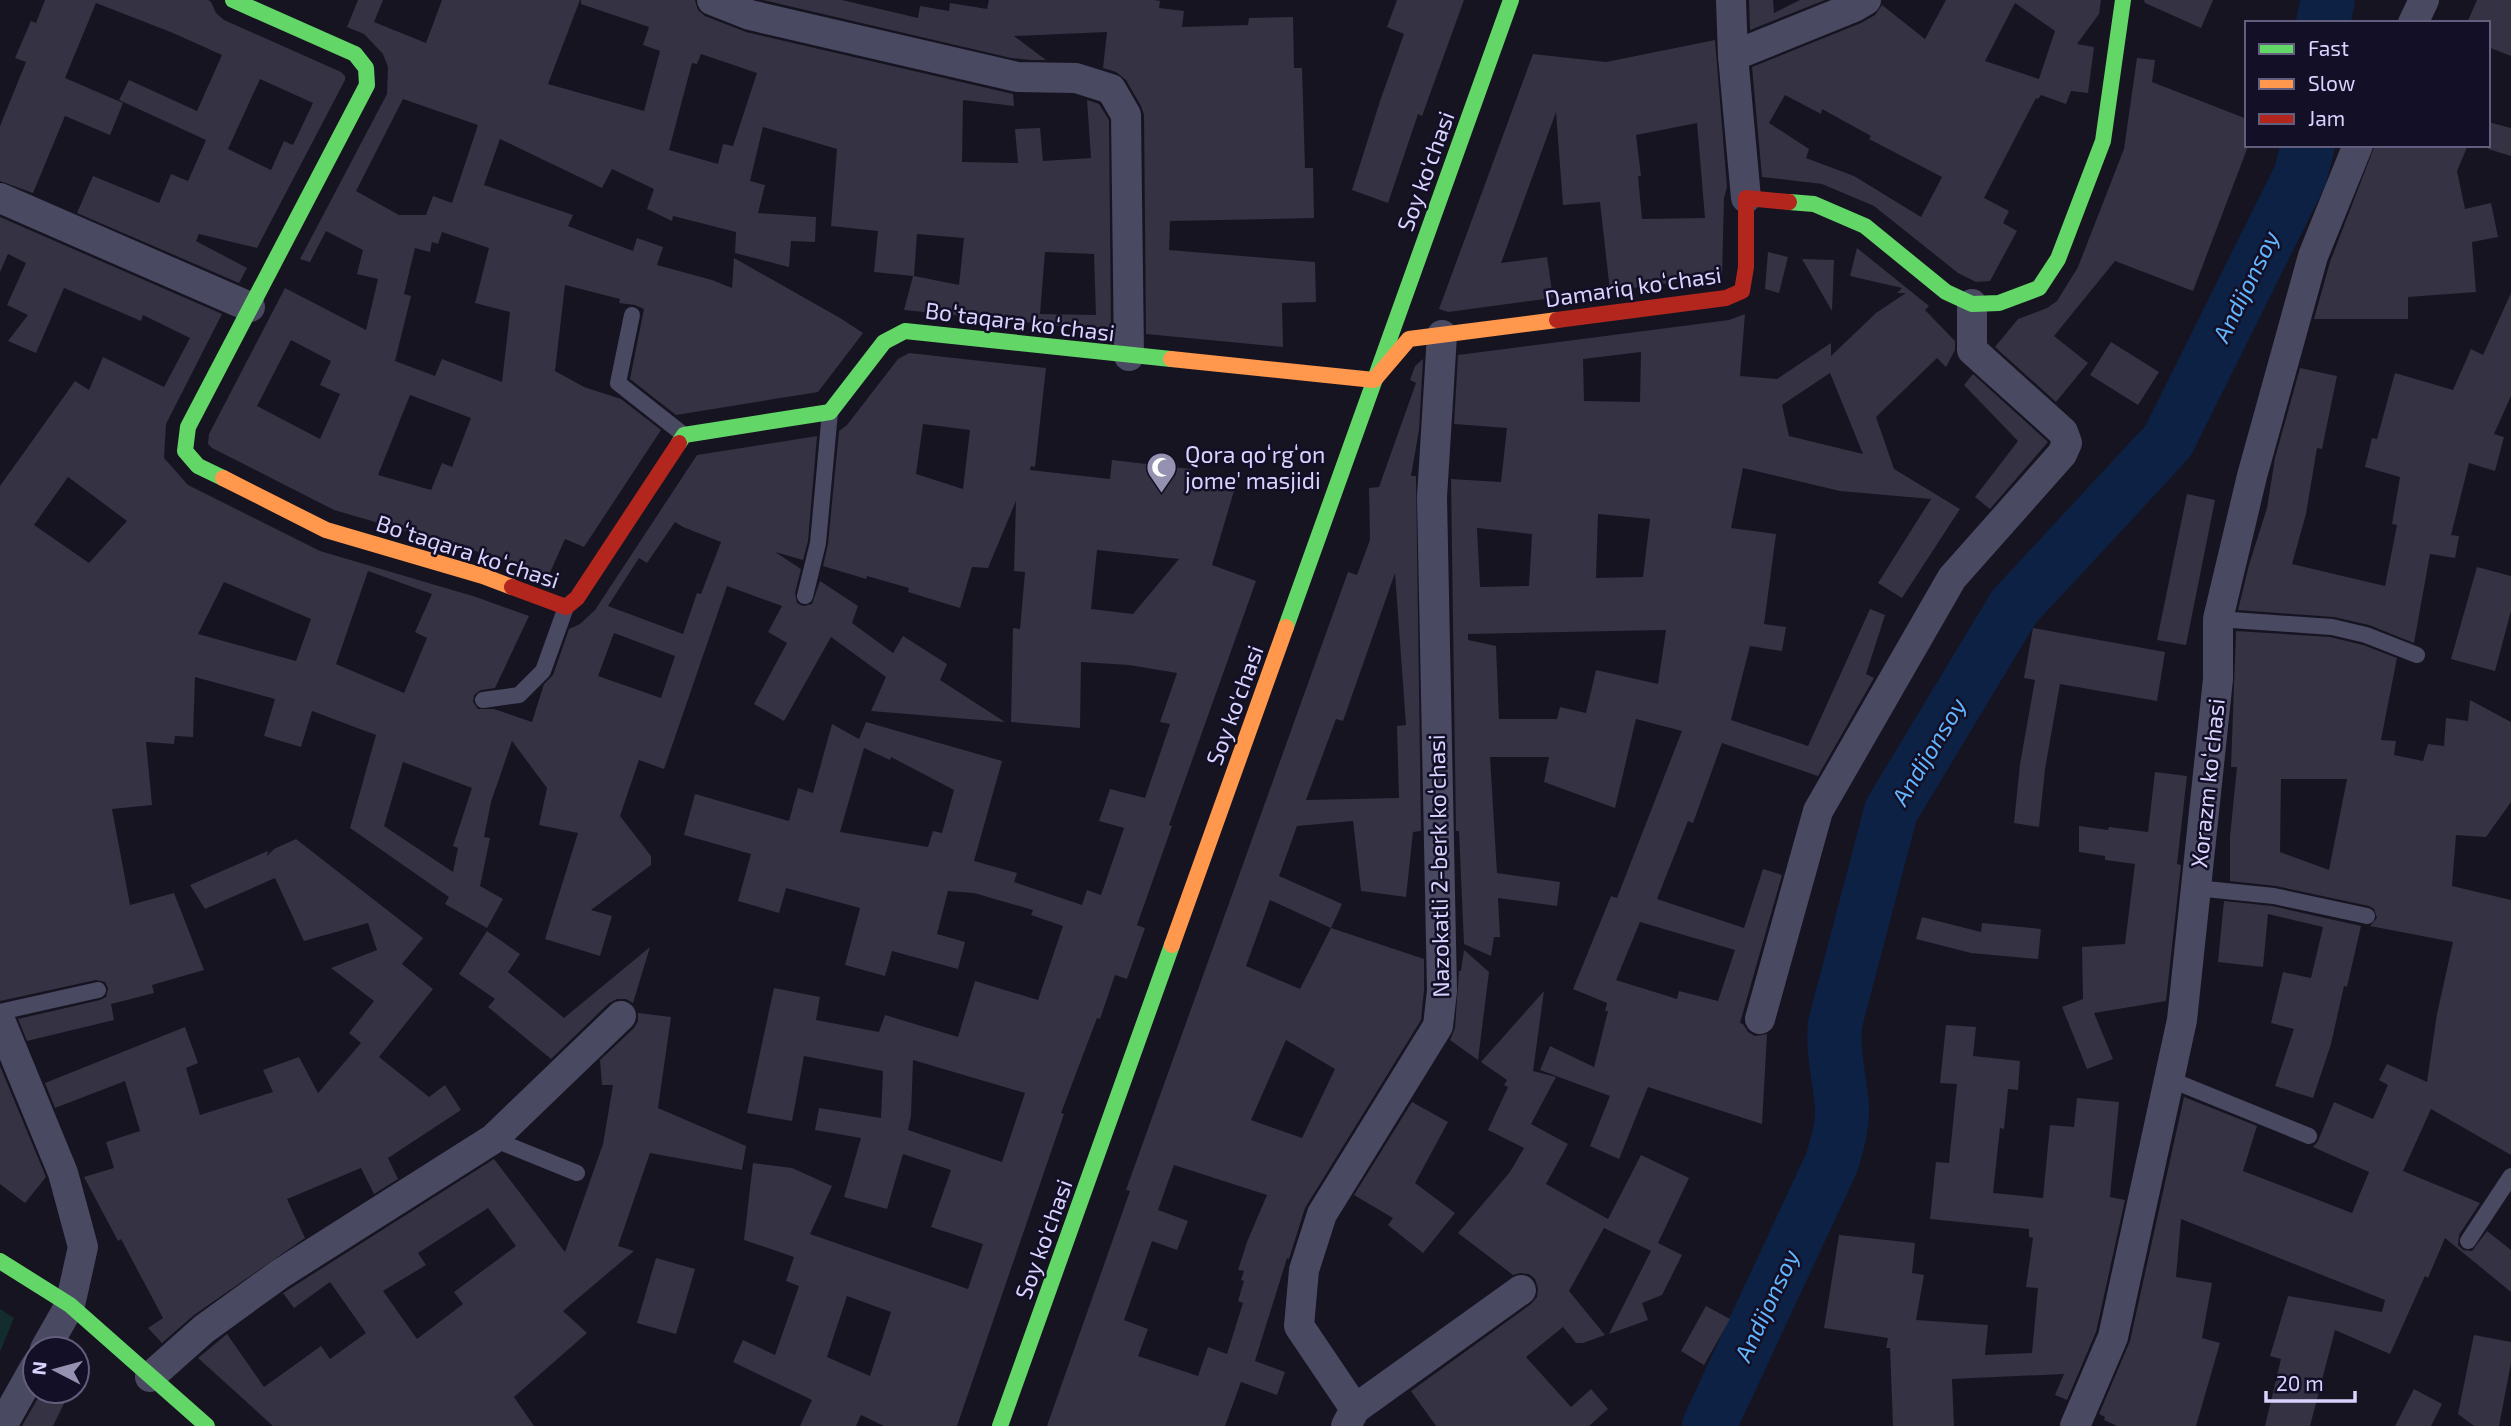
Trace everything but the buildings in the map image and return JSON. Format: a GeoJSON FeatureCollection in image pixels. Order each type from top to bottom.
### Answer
{"type":"FeatureCollection","features":[{"type":"Feature","properties":{"kind":"street","name":"Boʻtaqara koʻchasi"},"geometry":{"type":"LineString","coordinates":[[233,0],[355,54],[366,68],[367,85],[188,427],[185,451],[198,466],[326,530],[482,576],[566,607],[577,597],[684,435]]}},
{"type":"Feature","properties":{"kind":"street"},"geometry":{"type":"LineString","coordinates":[[712,0],[750,15],[1017,78],[1076,78],[1111,89],[1126,115],[1129,356]]}},
{"type":"Feature","properties":{"kind":"street","name":"Soy ko'chasi"},"geometry":{"type":"LineString","coordinates":[[1000,1426],[1511,0]]}},
{"type":"Feature","properties":{"kind":"street"},"geometry":{"type":"LineString","coordinates":[[1731,0],[1733,56],[1746,198],[1814,204],[1865,226],[1946,292],[1972,304],[1999,303],[2039,288],[2058,259],[2103,141],[2123,0]]}},
{"type":"Feature","properties":{"kind":"street"},"geometry":{"type":"LineString","coordinates":[[1733,56],[1866,0]]}},
{"type":"Feature","properties":{"kind":"street"},"geometry":{"type":"LineString","coordinates":[[2414,21],[2424,0]]}},
{"type":"Feature","properties":{"kind":"street","name":"Xorazm koʻchasi"},"geometry":{"type":"LineString","coordinates":[[2075,1426],[2113,1337],[2182,1020],[2218,679],[2218,620],[2252,476],[2313,256],[2357,147]]}},
{"type":"Feature","properties":{"kind":"street"},"geometry":{"type":"LineString","coordinates":[[0,198],[250,306]]}},
{"type":"Feature","properties":{"kind":"street","name":"Damariq koʻchasi"},"geometry":{"type":"LineString","coordinates":[[1374,380],[1409,339],[1726,298],[1742,291],[1746,267],[1746,198]]}},
{"type":"Feature","properties":{"kind":"street"},"geometry":{"type":"LineString","coordinates":[[1760,1019],[1818,811],[1952,578],[2062,454],[2067,443],[2063,432],[1972,350],[1972,304]]}},
{"type":"Feature","properties":{"kind":"street","name":"Boʻtaqara koʻchasi"},"geometry":{"type":"LineString","coordinates":[[830,412],[884,342],[905,331],[1374,380]]}},
{"type":"Feature","properties":{"kind":"street","name":"Nazokatli 2-berk koʻchasi"},"geometry":{"type":"LineString","coordinates":[[1350,1417],[1299,1326],[1304,1270],[1322,1213],[1438,1026],[1442,990],[1432,497],[1442,335]]}},
{"type":"Feature","properties":{"kind":"street"},"geometry":{"type":"LineString","coordinates":[[684,435],[830,412]]}},
{"type":"Feature","properties":{"kind":"street"},"geometry":{"type":"LineString","coordinates":[[150,1377],[204,1329],[280,1274],[493,1139],[621,1016]]}},
{"type":"Feature","properties":{"kind":"street"},"geometry":{"type":"LineString","coordinates":[[0,1020],[63,1172],[83,1247],[70,1306],[53,1335]]}},
{"type":"Feature","properties":{"kind":"street"},"geometry":{"type":"LineString","coordinates":[[0,1261],[70,1306],[206,1426]]}},
{"type":"Feature","properties":{"kind":"street"},"geometry":{"type":"LineString","coordinates":[[1350,1417],[1521,1290]]}},
{"type":"Feature","properties":{"kind":"street"},"geometry":{"type":"LineString","coordinates":[[2,1426],[21,1392]]}},
{"type":"Feature","properties":{"kind":"lane"},"geometry":{"type":"LineString","coordinates":[[632,315],[618,383],[684,435]]}},
{"type":"Feature","properties":{"kind":"lane"},"geometry":{"type":"LineString","coordinates":[[805,596],[818,542],[830,412]]}},
{"type":"Feature","properties":{"kind":"lane"},"geometry":{"type":"LineString","coordinates":[[483,700],[519,695],[543,671],[566,607]]}},
{"type":"Feature","properties":{"kind":"lane"},"geometry":{"type":"LineString","coordinates":[[2218,620],[2332,626],[2366,635],[2417,655]]}},
{"type":"Feature","properties":{"kind":"lane"},"geometry":{"type":"LineString","coordinates":[[2196,888],[2274,896],[2367,916]]}},
{"type":"Feature","properties":{"kind":"lane"},"geometry":{"type":"LineString","coordinates":[[0,1012],[98,990]]}},
{"type":"Feature","properties":{"kind":"lane"},"geometry":{"type":"LineString","coordinates":[[2169,1079],[2309,1136]]}},
{"type":"Feature","properties":{"kind":"lane"},"geometry":{"type":"LineString","coordinates":[[493,1139],[577,1173]]}},
{"type":"Feature","properties":{"kind":"lane"},"geometry":{"type":"LineString","coordinates":[[2468,1241],[2511,1176]]}},
{"type":"Feature","properties":{"kind":"green space"},"geometry":{"type":"Polygon","coordinates":[[[0,1309],[14,1318],[0,1352],[0,1309]]]}},
{"type":"Feature","properties":{"kind":"waterway","name":"Andijonsoy"},"geometry":{"type":"LineString","coordinates":[[2323,21],[2328,0]]}},
{"type":"Feature","properties":{"kind":"waterway","name":"Andijonsoy"},"geometry":{"type":"LineString","coordinates":[[1709,1426],[1832,1162],[1842,1114],[1835,1024],[1891,811],[2014,607],[2168,441],[2300,176],[2307,147]]}},
{"type":"Feature","properties":{"kind":"traffic: fast"},"geometry":{"type":"LineString","coordinates":[[223,478],[198,466],[185,451],[188,427],[367,85],[366,68],[355,54],[233,0]]}},
{"type":"Feature","properties":{"kind":"traffic: fast"},"geometry":{"type":"LineString","coordinates":[[1286,627],[1511,0]]}},
{"type":"Feature","properties":{"kind":"traffic: fast"},"geometry":{"type":"LineString","coordinates":[[1789,202],[1814,204],[1865,226],[1946,292],[1972,304],[1999,303],[2039,288],[2058,259],[2103,141],[2123,0]]}},
{"type":"Feature","properties":{"kind":"traffic: fast"},"geometry":{"type":"LineString","coordinates":[[679,443],[684,435],[830,412],[884,342],[905,331],[1171,359]]}},
{"type":"Feature","properties":{"kind":"traffic: fast"},"geometry":{"type":"LineString","coordinates":[[1000,1426],[1172,945]]}},
{"type":"Feature","properties":{"kind":"traffic: fast"},"geometry":{"type":"LineString","coordinates":[[0,1261],[70,1305],[207,1426]]}},
{"type":"Feature","properties":{"kind":"traffic: slow"},"geometry":{"type":"LineString","coordinates":[[1171,359],[1374,380],[1409,339],[1557,320]]}},
{"type":"Feature","properties":{"kind":"traffic: slow"},"geometry":{"type":"LineString","coordinates":[[223,478],[326,530],[512,587]]}},
{"type":"Feature","properties":{"kind":"traffic: slow"},"geometry":{"type":"LineString","coordinates":[[1172,945],[1286,627]]}},
{"type":"Feature","properties":{"kind":"traffic: jam"},"geometry":{"type":"LineString","coordinates":[[1557,320],[1726,298],[1742,291],[1746,267],[1746,198],[1789,202]]}},
{"type":"Feature","properties":{"kind":"traffic: jam"},"geometry":{"type":"LineString","coordinates":[[512,587],[566,607],[577,598],[679,443]]}},
{"type":"Feature","properties":{"kind":"place","name":"Qora qoʻrgʻon jome' masjidi"},"geometry":{"type":"Point","coordinates":[1162,494]}}]}
